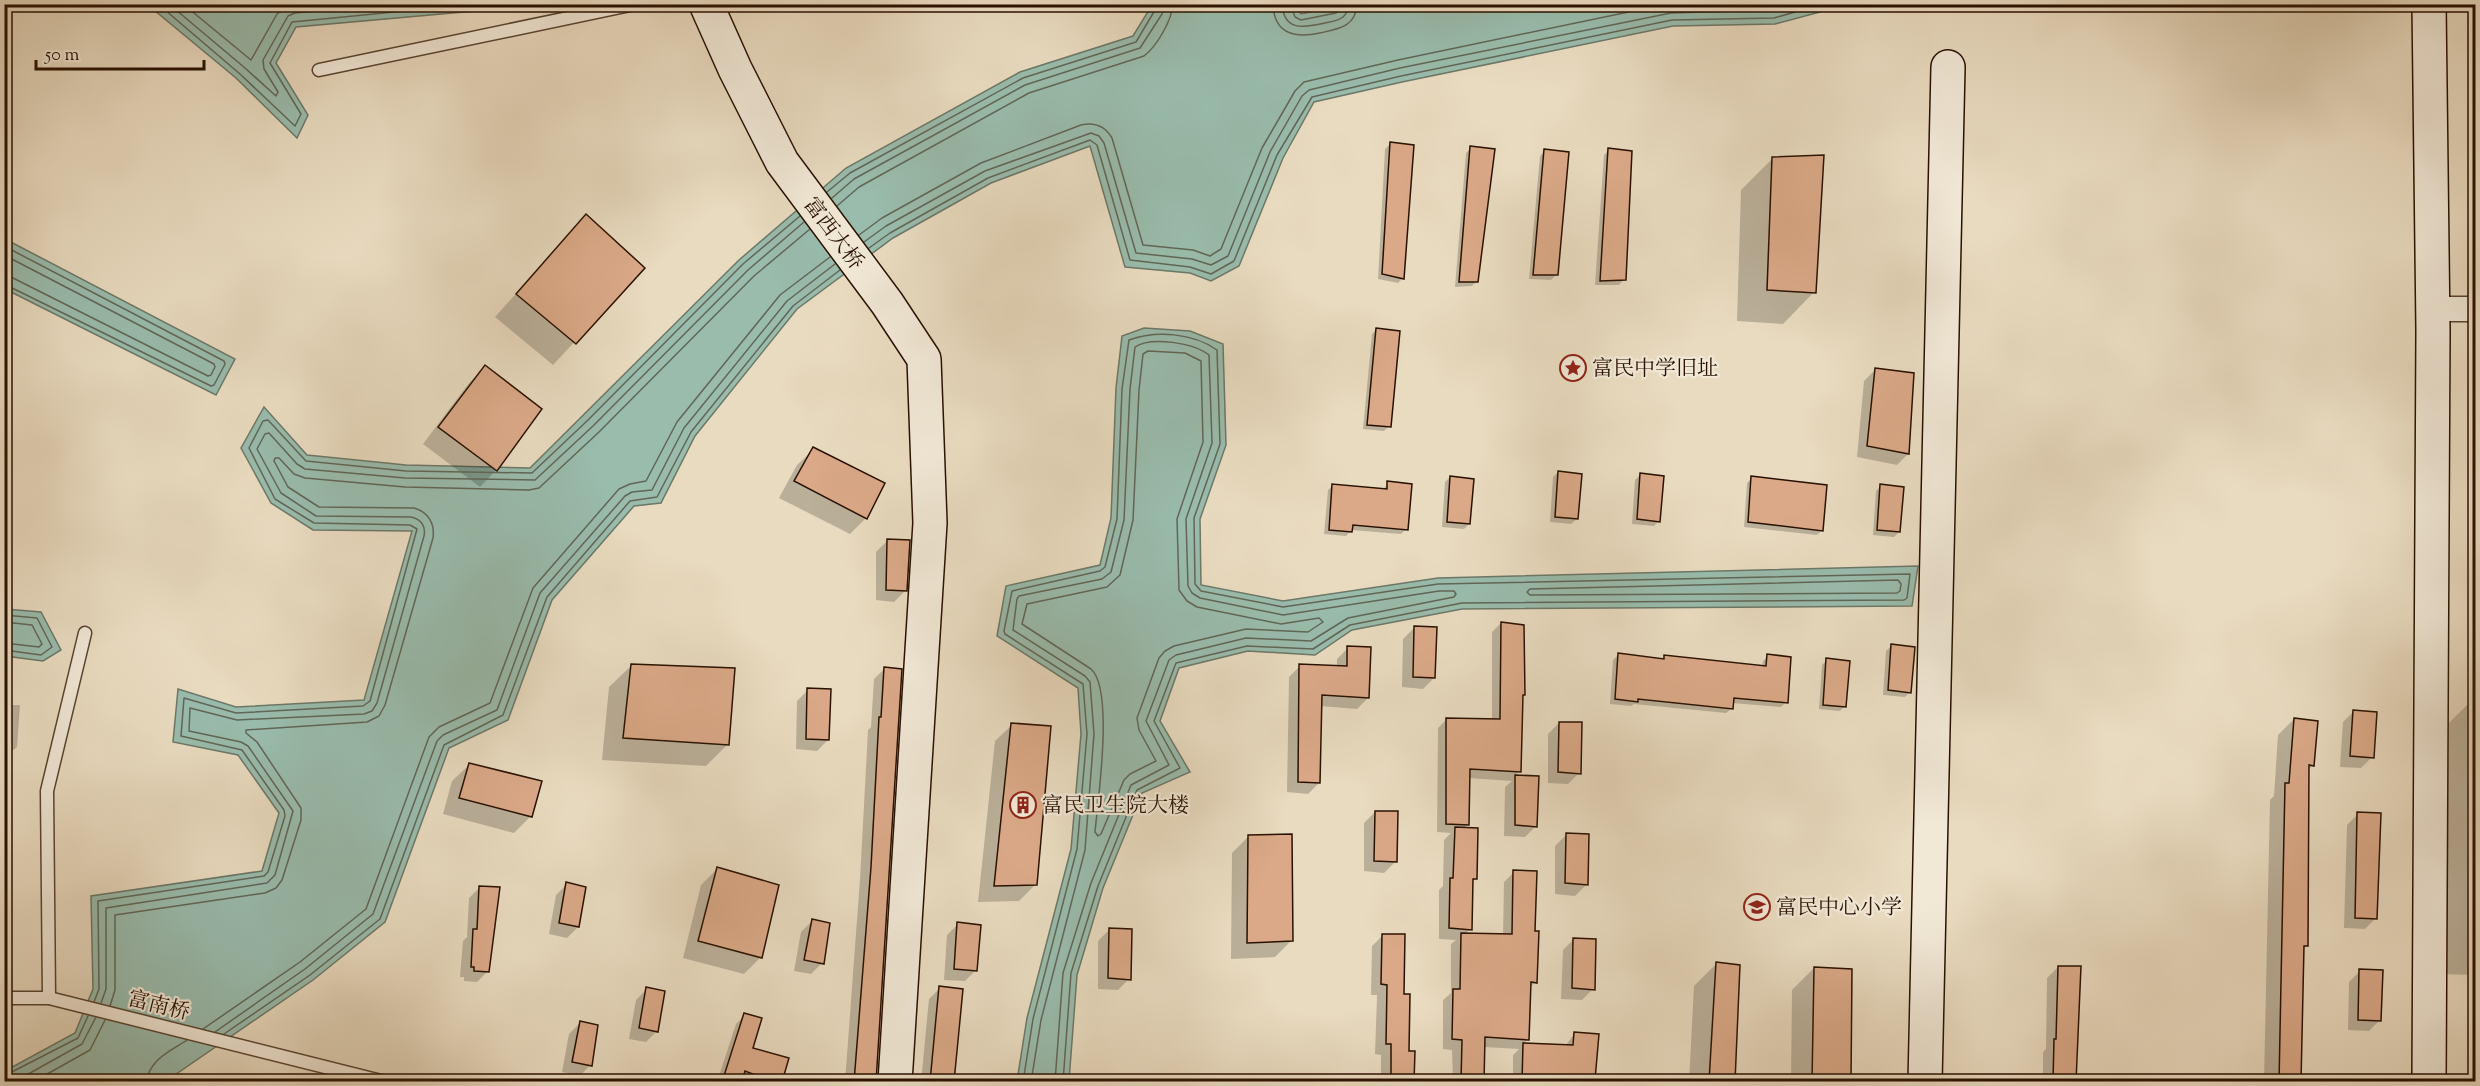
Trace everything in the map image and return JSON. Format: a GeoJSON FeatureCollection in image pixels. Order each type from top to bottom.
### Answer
{"type":"FeatureCollection","features":[{"type":"Feature","properties":{"kind":"street","name":"富西大桥"},"geometry":{"type":"LineString","coordinates":[[706,4],[735,69],[782,162],[887,303],[924,359],[930,523],[896,1082]]}},
{"type":"Feature","properties":{"kind":"street"},"geometry":{"type":"LineString","coordinates":[[2429,4],[2432,309],[2429,1082]]}},
{"type":"Feature","properties":{"kind":"street"},"geometry":{"type":"LineString","coordinates":[[1925,1082],[1948,68]]}},
{"type":"Feature","properties":{"kind":"street"},"geometry":{"type":"LineString","coordinates":[[2432,309],[2475,309]]}},
{"type":"Feature","properties":{"kind":"lane"},"geometry":{"type":"LineString","coordinates":[[319,70],[635,4]]}},
{"type":"Feature","properties":{"kind":"lane"},"geometry":{"type":"LineString","coordinates":[[49,998],[47,791],[85,633]]}},
{"type":"Feature","properties":{"kind":"lane","name":"富南桥"},"geometry":{"type":"LineString","coordinates":[[4,998],[49,998],[385,1082]]}},
{"type":"Feature","properties":{"kind":"water"},"geometry":{"type":"Polygon","coordinates":[[[1348,4],[1846,5],[1775,24],[1673,26],[1314,102],[1283,158],[1239,266],[1211,281],[1190,273],[1125,267],[1090,146],[991,183],[893,238],[797,309],[695,436],[661,503],[634,506],[552,600],[508,720],[449,748],[385,922],[313,980],[166,1081],[5,1082],[5,1071],[75,1033],[93,989],[91,896],[262,871],[279,813],[238,755],[173,742],[178,689],[236,707],[364,700],[412,531],[313,530],[271,503],[241,448],[264,407],[307,455],[406,465],[530,468],[739,260],[846,168],[1020,72],[1133,36],[1152,5],[1295,5],[1301,14],[1348,4]]]}},
{"type":"Feature","properties":{"kind":"water"},"geometry":{"type":"Polygon","coordinates":[[[148,5],[508,5],[475,11],[296,27],[276,63],[308,115],[297,138],[236,78],[148,5]]]}},
{"type":"Feature","properties":{"kind":"water"},"geometry":{"type":"Polygon","coordinates":[[[5,239],[235,359],[216,395],[5,289],[5,239]]]}},
{"type":"Feature","properties":{"kind":"water"},"geometry":{"type":"Polygon","coordinates":[[[1144,328],[1190,331],[1223,344],[1226,445],[1200,519],[1201,585],[1283,601],[1438,578],[1918,566],[1912,606],[1462,609],[1352,630],[1315,655],[1248,651],[1179,668],[1160,721],[1190,772],[1142,793],[1103,888],[1077,975],[1069,1081],[1017,1081],[1027,1018],[1071,849],[1081,734],[1078,688],[997,636],[1006,586],[1100,565],[1111,518],[1116,388],[1122,336],[1144,328]]]}},
{"type":"Feature","properties":{"kind":"water"},"geometry":{"type":"Polygon","coordinates":[[[5,609],[41,612],[61,650],[43,661],[5,656],[5,609]]]}},
{"type":"Feature","properties":{"kind":"building"},"geometry":{"type":"Polygon","coordinates":[[[1390,142],[1414,145],[1404,279],[1382,274],[1390,142]]]}},
{"type":"Feature","properties":{"kind":"building"},"geometry":{"type":"Polygon","coordinates":[[[1470,146],[1495,149],[1478,282],[1459,282],[1470,146]]]}},
{"type":"Feature","properties":{"kind":"building"},"geometry":{"type":"Polygon","coordinates":[[[1608,148],[1632,151],[1626,280],[1600,281],[1608,148]]]}},
{"type":"Feature","properties":{"kind":"building"},"geometry":{"type":"Polygon","coordinates":[[[1544,149],[1569,152],[1558,275],[1533,275],[1544,149]]]}},
{"type":"Feature","properties":{"kind":"building"},"geometry":{"type":"Polygon","coordinates":[[[1824,155],[1816,293],[1767,290],[1772,157],[1824,155]]]}},
{"type":"Feature","properties":{"kind":"building"},"geometry":{"type":"Polygon","coordinates":[[[586,214],[645,268],[576,344],[516,294],[586,214]]]}},
{"type":"Feature","properties":{"kind":"building"},"geometry":{"type":"Polygon","coordinates":[[[1376,328],[1400,331],[1391,427],[1367,425],[1376,328]]]}},
{"type":"Feature","properties":{"kind":"building"},"geometry":{"type":"Polygon","coordinates":[[[485,365],[542,409],[497,471],[438,427],[485,365]]]}},
{"type":"Feature","properties":{"kind":"building"},"geometry":{"type":"Polygon","coordinates":[[[1875,368],[1914,373],[1909,454],[1867,446],[1875,368]]]}},
{"type":"Feature","properties":{"kind":"building"},"geometry":{"type":"Polygon","coordinates":[[[813,447],[885,483],[867,519],[794,481],[813,447]]]}},
{"type":"Feature","properties":{"kind":"building"},"geometry":{"type":"Polygon","coordinates":[[[1558,471],[1582,474],[1578,519],[1555,517],[1558,471]]]}},
{"type":"Feature","properties":{"kind":"building"},"geometry":{"type":"Polygon","coordinates":[[[1640,473],[1664,476],[1660,522],[1637,519],[1640,473]]]}},
{"type":"Feature","properties":{"kind":"building"},"geometry":{"type":"Polygon","coordinates":[[[1450,476],[1474,479],[1470,524],[1447,522],[1450,476]]]}},
{"type":"Feature","properties":{"kind":"building"},"geometry":{"type":"Polygon","coordinates":[[[1751,476],[1827,485],[1823,531],[1748,522],[1751,476]]]}},
{"type":"Feature","properties":{"kind":"building"},"geometry":{"type":"Polygon","coordinates":[[[1387,481],[1412,484],[1408,530],[1353,525],[1352,532],[1329,530],[1332,484],[1387,489],[1387,481]]]}},
{"type":"Feature","properties":{"kind":"building"},"geometry":{"type":"Polygon","coordinates":[[[1880,484],[1904,487],[1900,532],[1877,530],[1880,484]]]}},
{"type":"Feature","properties":{"kind":"building"},"geometry":{"type":"Polygon","coordinates":[[[887,539],[910,540],[907,591],[886,590],[887,539]]]}},
{"type":"Feature","properties":{"kind":"building"},"geometry":{"type":"Polygon","coordinates":[[[1501,622],[1524,625],[1525,695],[1523,695],[1521,772],[1470,769],[1469,825],[1446,824],[1446,718],[1500,719],[1501,622]]]}},
{"type":"Feature","properties":{"kind":"building"},"geometry":{"type":"Polygon","coordinates":[[[1414,626],[1437,627],[1435,678],[1413,677],[1414,626]]]}},
{"type":"Feature","properties":{"kind":"building"},"geometry":{"type":"Polygon","coordinates":[[[1891,644],[1915,647],[1911,693],[1888,690],[1891,644]]]}},
{"type":"Feature","properties":{"kind":"building"},"geometry":{"type":"Polygon","coordinates":[[[1347,646],[1371,647],[1369,698],[1322,695],[1320,783],[1298,782],[1299,664],[1347,666],[1347,646]]]}},
{"type":"Feature","properties":{"kind":"building"},"geometry":{"type":"Polygon","coordinates":[[[1618,653],[1664,659],[1664,655],[1766,666],[1767,654],[1791,657],[1788,703],[1734,698],[1733,709],[1638,699],[1638,702],[1615,699],[1618,653]]]}},
{"type":"Feature","properties":{"kind":"building"},"geometry":{"type":"Polygon","coordinates":[[[1826,658],[1850,661],[1846,707],[1823,705],[1826,658]]]}},
{"type":"Feature","properties":{"kind":"building"},"geometry":{"type":"Polygon","coordinates":[[[631,664],[735,668],[729,745],[623,738],[631,664]]]}},
{"type":"Feature","properties":{"kind":"building"},"geometry":{"type":"Polygon","coordinates":[[[884,667],[902,669],[876,1082],[854,1082],[871,867],[884,667]]]}},
{"type":"Feature","properties":{"kind":"building"},"geometry":{"type":"Polygon","coordinates":[[[807,688],[831,689],[829,740],[806,739],[807,688]]]}},
{"type":"Feature","properties":{"kind":"building"},"geometry":{"type":"Polygon","coordinates":[[[2353,710],[2377,712],[2374,758],[2350,756],[2353,710]]]}},
{"type":"Feature","properties":{"kind":"building"},"geometry":{"type":"Polygon","coordinates":[[[2294,718],[2318,721],[2314,766],[2309,765],[2308,946],[2304,946],[2301,1082],[2279,1082],[2285,783],[2289,783],[2294,718]]]}},
{"type":"Feature","properties":{"kind":"building"},"geometry":{"type":"Polygon","coordinates":[[[1559,722],[1582,722],[1581,774],[1558,772],[1559,722]]]}},
{"type":"Feature","properties":{"kind":"building","name":"富民卫生院大楼"},"geometry":{"type":"Polygon","coordinates":[[[1011,723],[1051,726],[1037,885],[994,886],[1011,723]]]}},
{"type":"Feature","properties":{"kind":"building"},"geometry":{"type":"Polygon","coordinates":[[[469,763],[542,781],[532,817],[459,798],[469,763]]]}},
{"type":"Feature","properties":{"kind":"building"},"geometry":{"type":"Polygon","coordinates":[[[1515,775],[1539,776],[1537,827],[1515,825],[1515,775]]]}},
{"type":"Feature","properties":{"kind":"building"},"geometry":{"type":"Polygon","coordinates":[[[1375,811],[1398,811],[1397,862],[1374,861],[1375,811]]]}},
{"type":"Feature","properties":{"kind":"building"},"geometry":{"type":"Polygon","coordinates":[[[2357,812],[2381,813],[2377,919],[2355,918],[2357,812]]]}},
{"type":"Feature","properties":{"kind":"building"},"geometry":{"type":"Polygon","coordinates":[[[1455,827],[1478,828],[1477,879],[1473,879],[1472,930],[1449,928],[1450,878],[1453,878],[1455,827]]]}},
{"type":"Feature","properties":{"kind":"building"},"geometry":{"type":"Polygon","coordinates":[[[1566,833],[1589,834],[1588,885],[1565,883],[1566,833]]]}},
{"type":"Feature","properties":{"kind":"building"},"geometry":{"type":"Polygon","coordinates":[[[1292,834],[1293,941],[1247,943],[1248,835],[1292,834]]]}},
{"type":"Feature","properties":{"kind":"building"},"geometry":{"type":"Polygon","coordinates":[[[717,867],[779,885],[762,958],[698,941],[717,867]]]}},
{"type":"Feature","properties":{"kind":"building"},"geometry":{"type":"Polygon","coordinates":[[[1513,870],[1537,871],[1535,931],[1539,931],[1537,983],[1531,982],[1529,1040],[1485,1037],[1484,1082],[1461,1082],[1462,1040],[1452,1039],[1453,989],[1460,989],[1461,933],[1512,934],[1513,870]]]}},
{"type":"Feature","properties":{"kind":"building"},"geometry":{"type":"Polygon","coordinates":[[[566,882],[586,887],[579,927],[559,923],[566,882]]]}},
{"type":"Feature","properties":{"kind":"building"},"geometry":{"type":"Polygon","coordinates":[[[479,886],[500,887],[489,972],[474,971],[474,967],[471,967],[473,929],[477,929],[479,886]]]}},
{"type":"Feature","properties":{"kind":"building"},"geometry":{"type":"Polygon","coordinates":[[[812,919],[830,923],[824,964],[804,960],[812,919]]]}},
{"type":"Feature","properties":{"kind":"building"},"geometry":{"type":"Polygon","coordinates":[[[957,922],[981,925],[977,971],[954,969],[957,922]]]}},
{"type":"Feature","properties":{"kind":"building"},"geometry":{"type":"Polygon","coordinates":[[[1109,928],[1132,929],[1131,980],[1108,978],[1109,928]]]}},
{"type":"Feature","properties":{"kind":"building"},"geometry":{"type":"Polygon","coordinates":[[[1382,934],[1405,934],[1404,994],[1410,994],[1409,1051],[1415,1051],[1414,1082],[1391,1082],[1391,1044],[1386,1044],[1387,985],[1381,984],[1382,934]]]}},
{"type":"Feature","properties":{"kind":"building"},"geometry":{"type":"Polygon","coordinates":[[[1573,938],[1596,939],[1595,990],[1572,988],[1573,938]]]}},
{"type":"Feature","properties":{"kind":"building"},"geometry":{"type":"Polygon","coordinates":[[[1716,962],[1740,965],[1735,1082],[1709,1082],[1716,962]]]}},
{"type":"Feature","properties":{"kind":"building"},"geometry":{"type":"Polygon","coordinates":[[[2058,966],[2081,966],[2076,1082],[2053,1082],[2058,966]]]}},
{"type":"Feature","properties":{"kind":"building"},"geometry":{"type":"Polygon","coordinates":[[[1814,967],[1852,969],[1851,1082],[1812,1082],[1814,967]]]}},
{"type":"Feature","properties":{"kind":"building"},"geometry":{"type":"Polygon","coordinates":[[[2359,969],[2383,970],[2381,1021],[2358,1020],[2359,969]]]}},
{"type":"Feature","properties":{"kind":"building"},"geometry":{"type":"Polygon","coordinates":[[[939,986],[963,989],[954,1082],[930,1082],[939,986]]]}},
{"type":"Feature","properties":{"kind":"building"},"geometry":{"type":"Polygon","coordinates":[[[646,987],[665,991],[658,1032],[639,1028],[646,987]]]}},
{"type":"Feature","properties":{"kind":"building"},"geometry":{"type":"Polygon","coordinates":[[[744,1013],[762,1018],[753,1048],[789,1058],[782,1082],[774,1082],[745,1071],[742,1082],[722,1082],[744,1013]]]}},
{"type":"Feature","properties":{"kind":"building"},"geometry":{"type":"Polygon","coordinates":[[[580,1021],[598,1025],[592,1066],[572,1062],[580,1021]]]}},
{"type":"Feature","properties":{"kind":"building"},"geometry":{"type":"Polygon","coordinates":[[[1574,1032],[1599,1034],[1595,1080],[1545,1076],[1545,1082],[1522,1082],[1523,1043],[1573,1045],[1574,1032]]]}},
{"type":"Feature","properties":{"kind":"place","name":"富民中学旧址"},"geometry":{"type":"Point","coordinates":[1573,368]}},
{"type":"Feature","properties":{"kind":"place","name":"富民卫生院大楼"},"geometry":{"type":"Point","coordinates":[1023,805]}},
{"type":"Feature","properties":{"kind":"place","name":"富民中心小学"},"geometry":{"type":"Point","coordinates":[1757,907]}}]}
